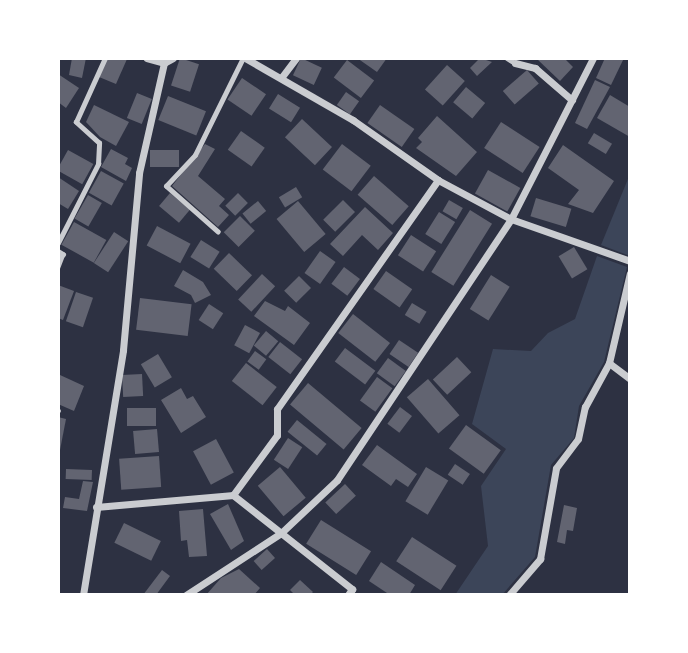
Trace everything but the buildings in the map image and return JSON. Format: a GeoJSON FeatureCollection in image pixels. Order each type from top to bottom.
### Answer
{"type":"FeatureCollection","features":[{"type":"Feature","properties":{"kind":"street"},"geometry":{"type":"LineString","coordinates":[[147,58],[164,63],[173,58]]}},
{"type":"Feature","properties":{"kind":"street"},"geometry":{"type":"LineString","coordinates":[[244,58],[353,120],[438,180],[511,219],[630,261]]}},
{"type":"Feature","properties":{"kind":"street"},"geometry":{"type":"LineString","coordinates":[[281,79],[296,58]]}},
{"type":"Feature","properties":{"kind":"street"},"geometry":{"type":"LineString","coordinates":[[186,595],[281,533],[337,480],[511,219],[593,58]]}},
{"type":"Feature","properties":{"kind":"street"},"geometry":{"type":"LineString","coordinates":[[511,60],[535,68],[572,100]]}},
{"type":"Feature","properties":{"kind":"street"},"geometry":{"type":"LineString","coordinates":[[83,595],[123,349],[139,173],[164,63]]}},
{"type":"Feature","properties":{"kind":"street"},"geometry":{"type":"LineString","coordinates":[[233,495],[277,435],[277,409],[438,180]]}},
{"type":"Feature","properties":{"kind":"street"},"geometry":{"type":"LineString","coordinates":[[509,595],[540,559],[556,468],[578,439],[585,407],[608,363],[630,273]]}},
{"type":"Feature","properties":{"kind":"street"},"geometry":{"type":"LineString","coordinates":[[608,363],[630,379]]}},
{"type":"Feature","properties":{"kind":"street"},"geometry":{"type":"LineString","coordinates":[[96,507],[233,495],[352,589],[348,595]]}},
{"type":"Feature","properties":{"kind":"lane"},"geometry":{"type":"LineString","coordinates":[[58,243],[98,164],[99,143],[76,122],[105,58]]}},
{"type":"Feature","properties":{"kind":"lane"},"geometry":{"type":"LineString","coordinates":[[219,232],[166,186],[195,155],[244,58]]}},
{"type":"Feature","properties":{"kind":"lane"},"geometry":{"type":"LineString","coordinates":[[58,251],[63,254],[58,267]]}},
{"type":"Feature","properties":{"kind":"shaded area"},"geometry":{"type":"Polygon","coordinates":[[[630,174],[630,256],[601,245],[630,174]]]}},
{"type":"Feature","properties":{"kind":"shaded area"},"geometry":{"type":"Polygon","coordinates":[[[597,256],[627,267],[604,362],[579,406],[574,438],[551,465],[535,557],[502,595],[455,595],[488,546],[481,486],[506,449],[472,424],[493,349],[531,351],[548,333],[575,319],[597,256]]]}}]}
